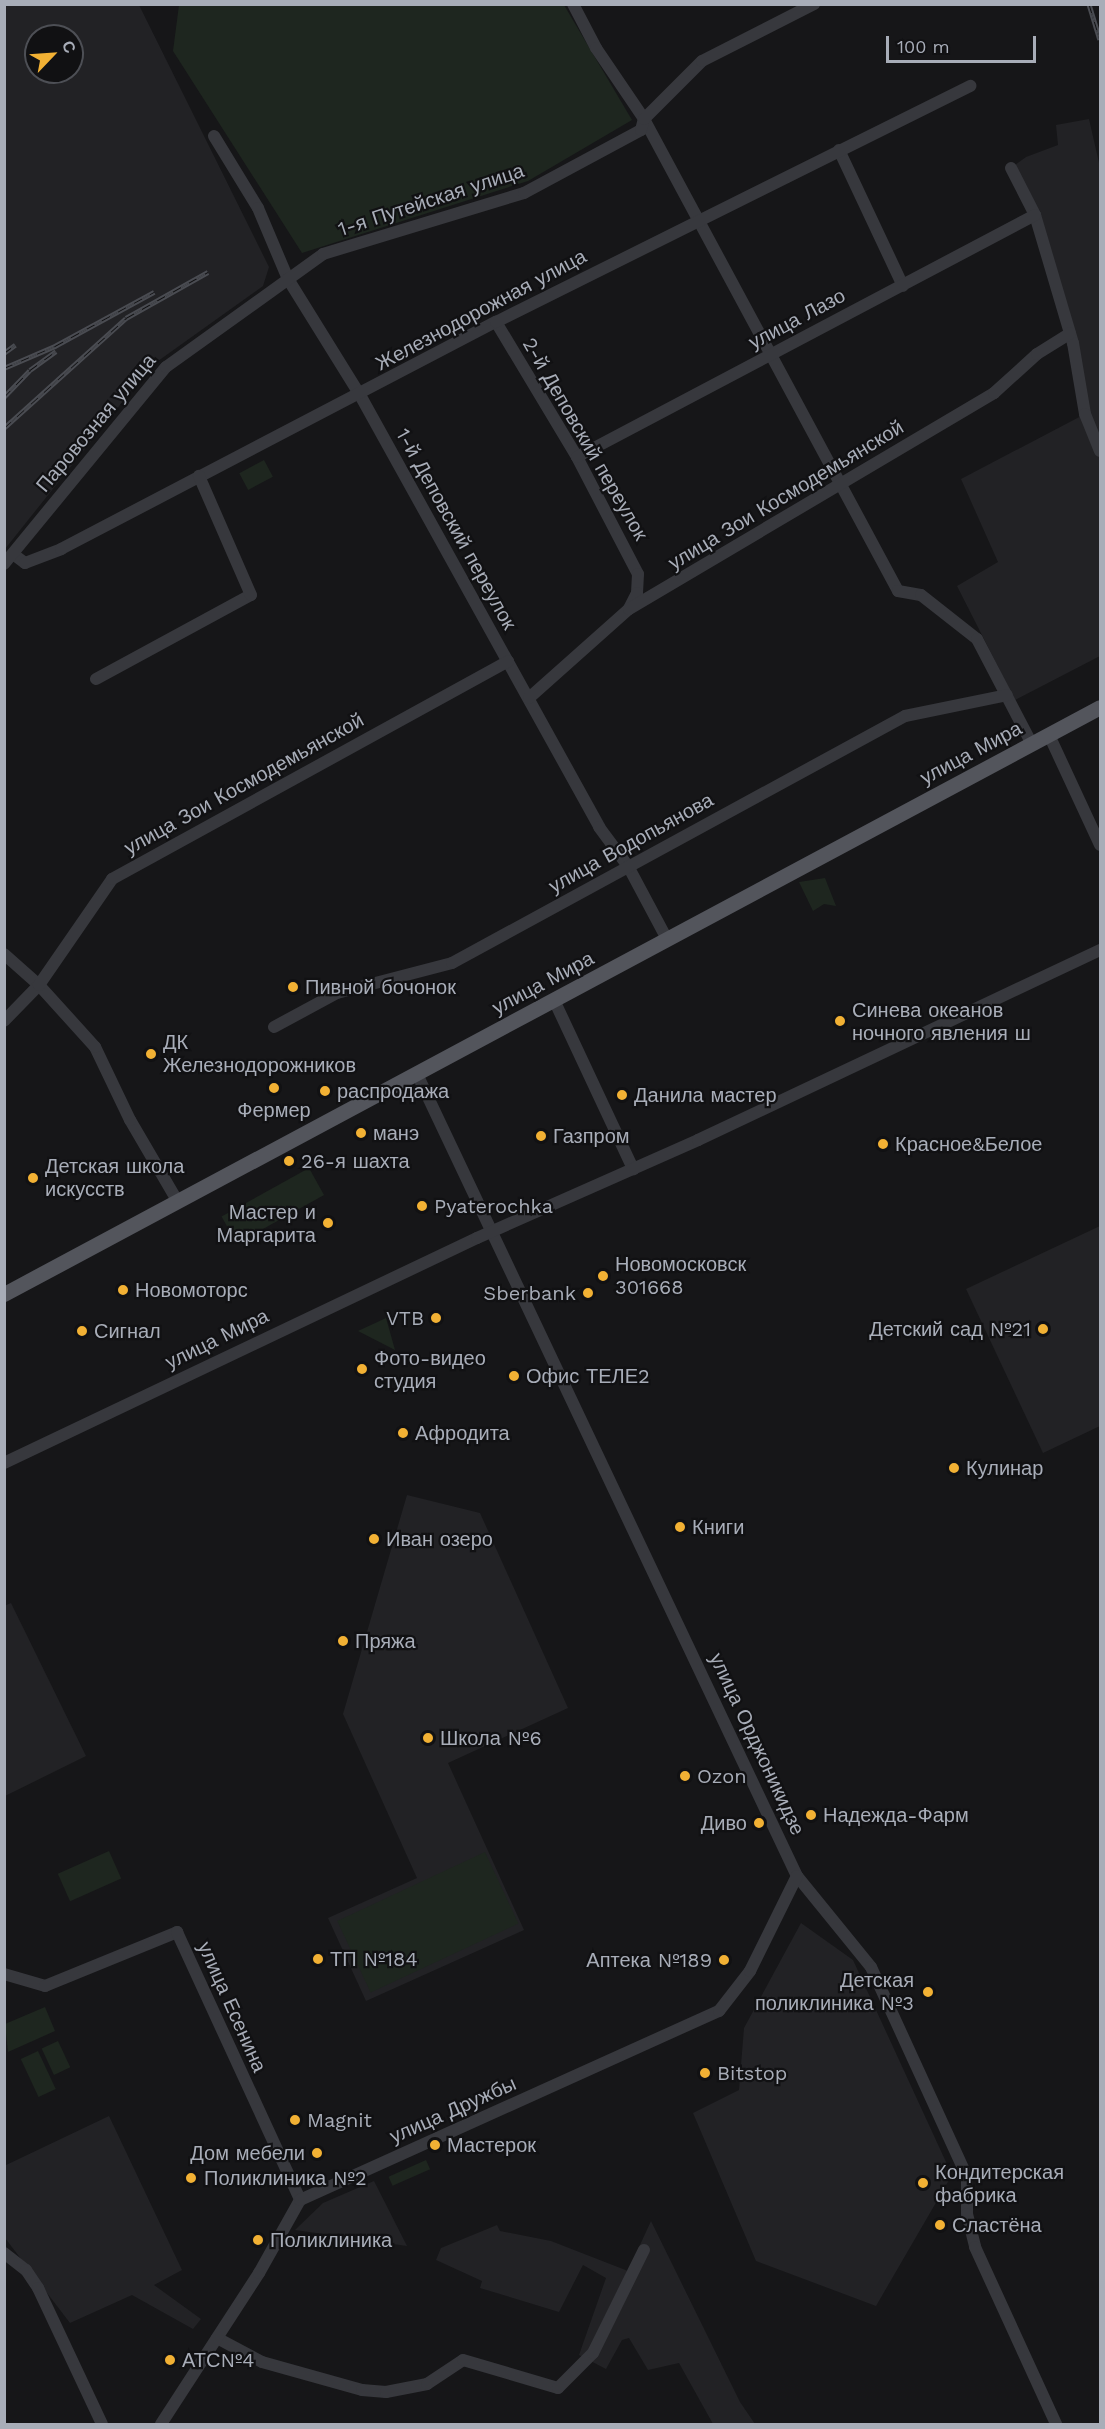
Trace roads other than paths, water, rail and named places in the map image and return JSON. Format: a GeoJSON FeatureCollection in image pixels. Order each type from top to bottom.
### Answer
{"type":"FeatureCollection","features":[{"type":"Feature","properties":{"kind":"main road","name":"улица Мира"},"geometry":{"type":"LineString","coordinates":[[4,1294],[1101,707]]}},
{"type":"Feature","properties":{"kind":"street"},"geometry":{"type":"LineString","coordinates":[[573,4],[596,48],[644,120],[898,591],[921,595],[977,639],[1032,744]]}},
{"type":"Feature","properties":{"kind":"street","name":"1-я Путейская улица"},"geometry":{"type":"LineString","coordinates":[[288,279],[323,254],[524,194],[641,130],[644,120],[702,61],[814,4]]}},
{"type":"Feature","properties":{"kind":"street","name":"Железнодорожная улица"},"geometry":{"type":"LineString","coordinates":[[9,559],[25,563],[39,560],[360,395],[496,322],[970,86]]}},
{"type":"Feature","properties":{"kind":"street","name":"1-й Деповский переулок"},"geometry":{"type":"LineString","coordinates":[[214,136],[258,208],[288,279],[360,395],[599,827],[628,866],[667,939]]}},
{"type":"Feature","properties":{"kind":"street"},"geometry":{"type":"LineString","coordinates":[[839,150],[903,286]]}},
{"type":"Feature","properties":{"kind":"street"},"geometry":{"type":"LineString","coordinates":[[1011,168],[1035,215],[1070,333],[1085,414],[1101,451]]}},
{"type":"Feature","properties":{"kind":"street","name":"улица Лазо"},"geometry":{"type":"LineString","coordinates":[[577,457],[1035,215]]}},
{"type":"Feature","properties":{"kind":"street","name":"Паровозная улица"},"geometry":{"type":"LineString","coordinates":[[9,559],[166,367],[288,279]]}},
{"type":"Feature","properties":{"kind":"street","name":"2-й Деповский переулок"},"geometry":{"type":"LineString","coordinates":[[496,322],[577,457],[638,574],[637,593],[629,609]]}},
{"type":"Feature","properties":{"kind":"street","name":"улица Зои Космодемьянской"},"geometry":{"type":"LineString","coordinates":[[529,698],[629,609],[840,483],[861,475],[994,393],[1037,354],[1070,333]]}},
{"type":"Feature","properties":{"kind":"street"},"geometry":{"type":"LineString","coordinates":[[96,679],[251,595],[199,476]]}},
{"type":"Feature","properties":{"kind":"street","name":"улица Зои Космодемьянской"},"geometry":{"type":"LineString","coordinates":[[4,1021],[39,985],[112,879],[508,661]]}},
{"type":"Feature","properties":{"kind":"street","name":"улица Водопьянова"},"geometry":{"type":"LineString","coordinates":[[274,1027],[337,993],[452,963],[906,716],[1007,695]]}},
{"type":"Feature","properties":{"kind":"street"},"geometry":{"type":"LineString","coordinates":[[1048,735],[1101,845]]}},
{"type":"Feature","properties":{"kind":"street","name":"улица Мира"},"geometry":{"type":"LineString","coordinates":[[4,1463],[494,1231],[633,1169],[1101,950]]}},
{"type":"Feature","properties":{"kind":"street"},"geometry":{"type":"LineString","coordinates":[[4,954],[39,985],[95,1047],[130,1120],[178,1202]]}},
{"type":"Feature","properties":{"kind":"street"},"geometry":{"type":"LineString","coordinates":[[554,1000],[633,1169]]}},
{"type":"Feature","properties":{"kind":"street","name":"улица Орджоникидзе"},"geometry":{"type":"LineString","coordinates":[[417,1074],[494,1231],[797,1876],[871,1967],[967,2177],[967,2214],[975,2247],[1056,2424]]}},
{"type":"Feature","properties":{"kind":"street","name":"улица Дружбы"},"geometry":{"type":"LineString","coordinates":[[300,2200],[719,2011],[750,1971],[797,1876]]}},
{"type":"Feature","properties":{"kind":"street","name":"улица Есенина"},"geometry":{"type":"LineString","coordinates":[[4,1974],[45,1986],[177,1932],[300,2200]]}},
{"type":"Feature","properties":{"kind":"street"},"geometry":{"type":"LineString","coordinates":[[161,2424],[217,2338],[300,2200]]}},
{"type":"Feature","properties":{"kind":"street"},"geometry":{"type":"LineString","coordinates":[[217,2338],[261,2362],[362,2390],[386,2392],[427,2384],[463,2360],[558,2388],[593,2353],[644,2250]]}},
{"type":"Feature","properties":{"kind":"street"},"geometry":{"type":"LineString","coordinates":[[4,2253],[26,2270],[38,2288],[102,2424]]}},
{"type":"Feature","properties":{"kind":"railway"},"geometry":{"type":"LineString","coordinates":[[1089,4],[1100,39]]}},
{"type":"Feature","properties":{"kind":"railway"},"geometry":{"type":"LineString","coordinates":[[4,428],[126,318],[208,272]]}},
{"type":"Feature","properties":{"kind":"railway"},"geometry":{"type":"LineString","coordinates":[[4,368],[55,346],[154,292]]}},
{"type":"Feature","properties":{"kind":"railway"},"geometry":{"type":"LineString","coordinates":[[4,353],[15,345]]}},
{"type":"Feature","properties":{"kind":"railway"},"geometry":{"type":"LineString","coordinates":[[4,397],[30,370],[56,351]]}},
{"type":"Feature","properties":{"kind":"place","name":"Пивной бочонок"},"geometry":{"type":"Point","coordinates":[293,987]}},
{"type":"Feature","properties":{"kind":"place","name":"Синева океанов ночного явления ш"},"geometry":{"type":"Point","coordinates":[840,1021]}},
{"type":"Feature","properties":{"kind":"place","name":"ДК Железнодорожников"},"geometry":{"type":"Point","coordinates":[151,1054]}},
{"type":"Feature","properties":{"kind":"place","name":"Фермер"},"geometry":{"type":"Point","coordinates":[274,1088]}},
{"type":"Feature","properties":{"kind":"place","name":"распродажа"},"geometry":{"type":"Point","coordinates":[325,1091]}},
{"type":"Feature","properties":{"kind":"place","name":"Данила мастер"},"geometry":{"type":"Point","coordinates":[622,1095]}},
{"type":"Feature","properties":{"kind":"place","name":"манэ"},"geometry":{"type":"Point","coordinates":[361,1133]}},
{"type":"Feature","properties":{"kind":"place","name":"Газпром"},"geometry":{"type":"Point","coordinates":[541,1136]}},
{"type":"Feature","properties":{"kind":"place","name":"Красное&Белое"},"geometry":{"type":"Point","coordinates":[883,1144]}},
{"type":"Feature","properties":{"kind":"place","name":"26-я шахта"},"geometry":{"type":"Point","coordinates":[289,1161]}},
{"type":"Feature","properties":{"kind":"place","name":"Детская школа искусств"},"geometry":{"type":"Point","coordinates":[33,1178]}},
{"type":"Feature","properties":{"kind":"place","name":"Pyaterochka"},"geometry":{"type":"Point","coordinates":[422,1206]}},
{"type":"Feature","properties":{"kind":"place","name":"Мастер и Маргарита"},"geometry":{"type":"Point","coordinates":[328,1223]}},
{"type":"Feature","properties":{"kind":"place","name":"Новомосковск 301668"},"geometry":{"type":"Point","coordinates":[603,1276]}},
{"type":"Feature","properties":{"kind":"place","name":"Новомоторс"},"geometry":{"type":"Point","coordinates":[123,1290]}},
{"type":"Feature","properties":{"kind":"place","name":"Sberbank"},"geometry":{"type":"Point","coordinates":[588,1293]}},
{"type":"Feature","properties":{"kind":"place","name":"VTB"},"geometry":{"type":"Point","coordinates":[436,1318]}},
{"type":"Feature","properties":{"kind":"place","name":"Детский сад №21"},"geometry":{"type":"Point","coordinates":[1043,1329]}},
{"type":"Feature","properties":{"kind":"place","name":"Сигнал"},"geometry":{"type":"Point","coordinates":[82,1331]}},
{"type":"Feature","properties":{"kind":"place","name":"Фото-видео студия"},"geometry":{"type":"Point","coordinates":[362,1369]}},
{"type":"Feature","properties":{"kind":"place","name":"Офис ТЕЛЕ2"},"geometry":{"type":"Point","coordinates":[514,1376]}},
{"type":"Feature","properties":{"kind":"place","name":"Афродита"},"geometry":{"type":"Point","coordinates":[403,1433]}},
{"type":"Feature","properties":{"kind":"place","name":"Кулинар"},"geometry":{"type":"Point","coordinates":[954,1468]}},
{"type":"Feature","properties":{"kind":"place","name":"Книги"},"geometry":{"type":"Point","coordinates":[680,1527]}},
{"type":"Feature","properties":{"kind":"place","name":"Иван озеро"},"geometry":{"type":"Point","coordinates":[374,1539]}},
{"type":"Feature","properties":{"kind":"place","name":"Пряжа"},"geometry":{"type":"Point","coordinates":[343,1641]}},
{"type":"Feature","properties":{"kind":"place","name":"Школа №6"},"geometry":{"type":"Point","coordinates":[428,1738]}},
{"type":"Feature","properties":{"kind":"place","name":"Ozon"},"geometry":{"type":"Point","coordinates":[685,1776]}},
{"type":"Feature","properties":{"kind":"place","name":"Надежда-Фарм"},"geometry":{"type":"Point","coordinates":[811,1815]}},
{"type":"Feature","properties":{"kind":"place","name":"Диво"},"geometry":{"type":"Point","coordinates":[759,1823]}},
{"type":"Feature","properties":{"kind":"place","name":"ТП №184"},"geometry":{"type":"Point","coordinates":[318,1959]}},
{"type":"Feature","properties":{"kind":"place","name":"Аптека №189"},"geometry":{"type":"Point","coordinates":[724,1960]}},
{"type":"Feature","properties":{"kind":"place","name":"Детская поликлиника №3"},"geometry":{"type":"Point","coordinates":[928,1992]}},
{"type":"Feature","properties":{"kind":"place","name":"Bitstop"},"geometry":{"type":"Point","coordinates":[705,2073]}},
{"type":"Feature","properties":{"kind":"place","name":"Magnit"},"geometry":{"type":"Point","coordinates":[295,2120]}},
{"type":"Feature","properties":{"kind":"place","name":"Мастерок"},"geometry":{"type":"Point","coordinates":[435,2145]}},
{"type":"Feature","properties":{"kind":"place","name":"Дом мебели"},"geometry":{"type":"Point","coordinates":[317,2153]}},
{"type":"Feature","properties":{"kind":"place","name":"Поликлиника №2"},"geometry":{"type":"Point","coordinates":[191,2178]}},
{"type":"Feature","properties":{"kind":"place","name":"Кондитерская фабрика"},"geometry":{"type":"Point","coordinates":[923,2183]}},
{"type":"Feature","properties":{"kind":"place","name":"Сластёна"},"geometry":{"type":"Point","coordinates":[940,2225]}},
{"type":"Feature","properties":{"kind":"place","name":"Поликлиника"},"geometry":{"type":"Point","coordinates":[258,2240]}},
{"type":"Feature","properties":{"kind":"place","name":"АТС№4"},"geometry":{"type":"Point","coordinates":[170,2360]}}]}
